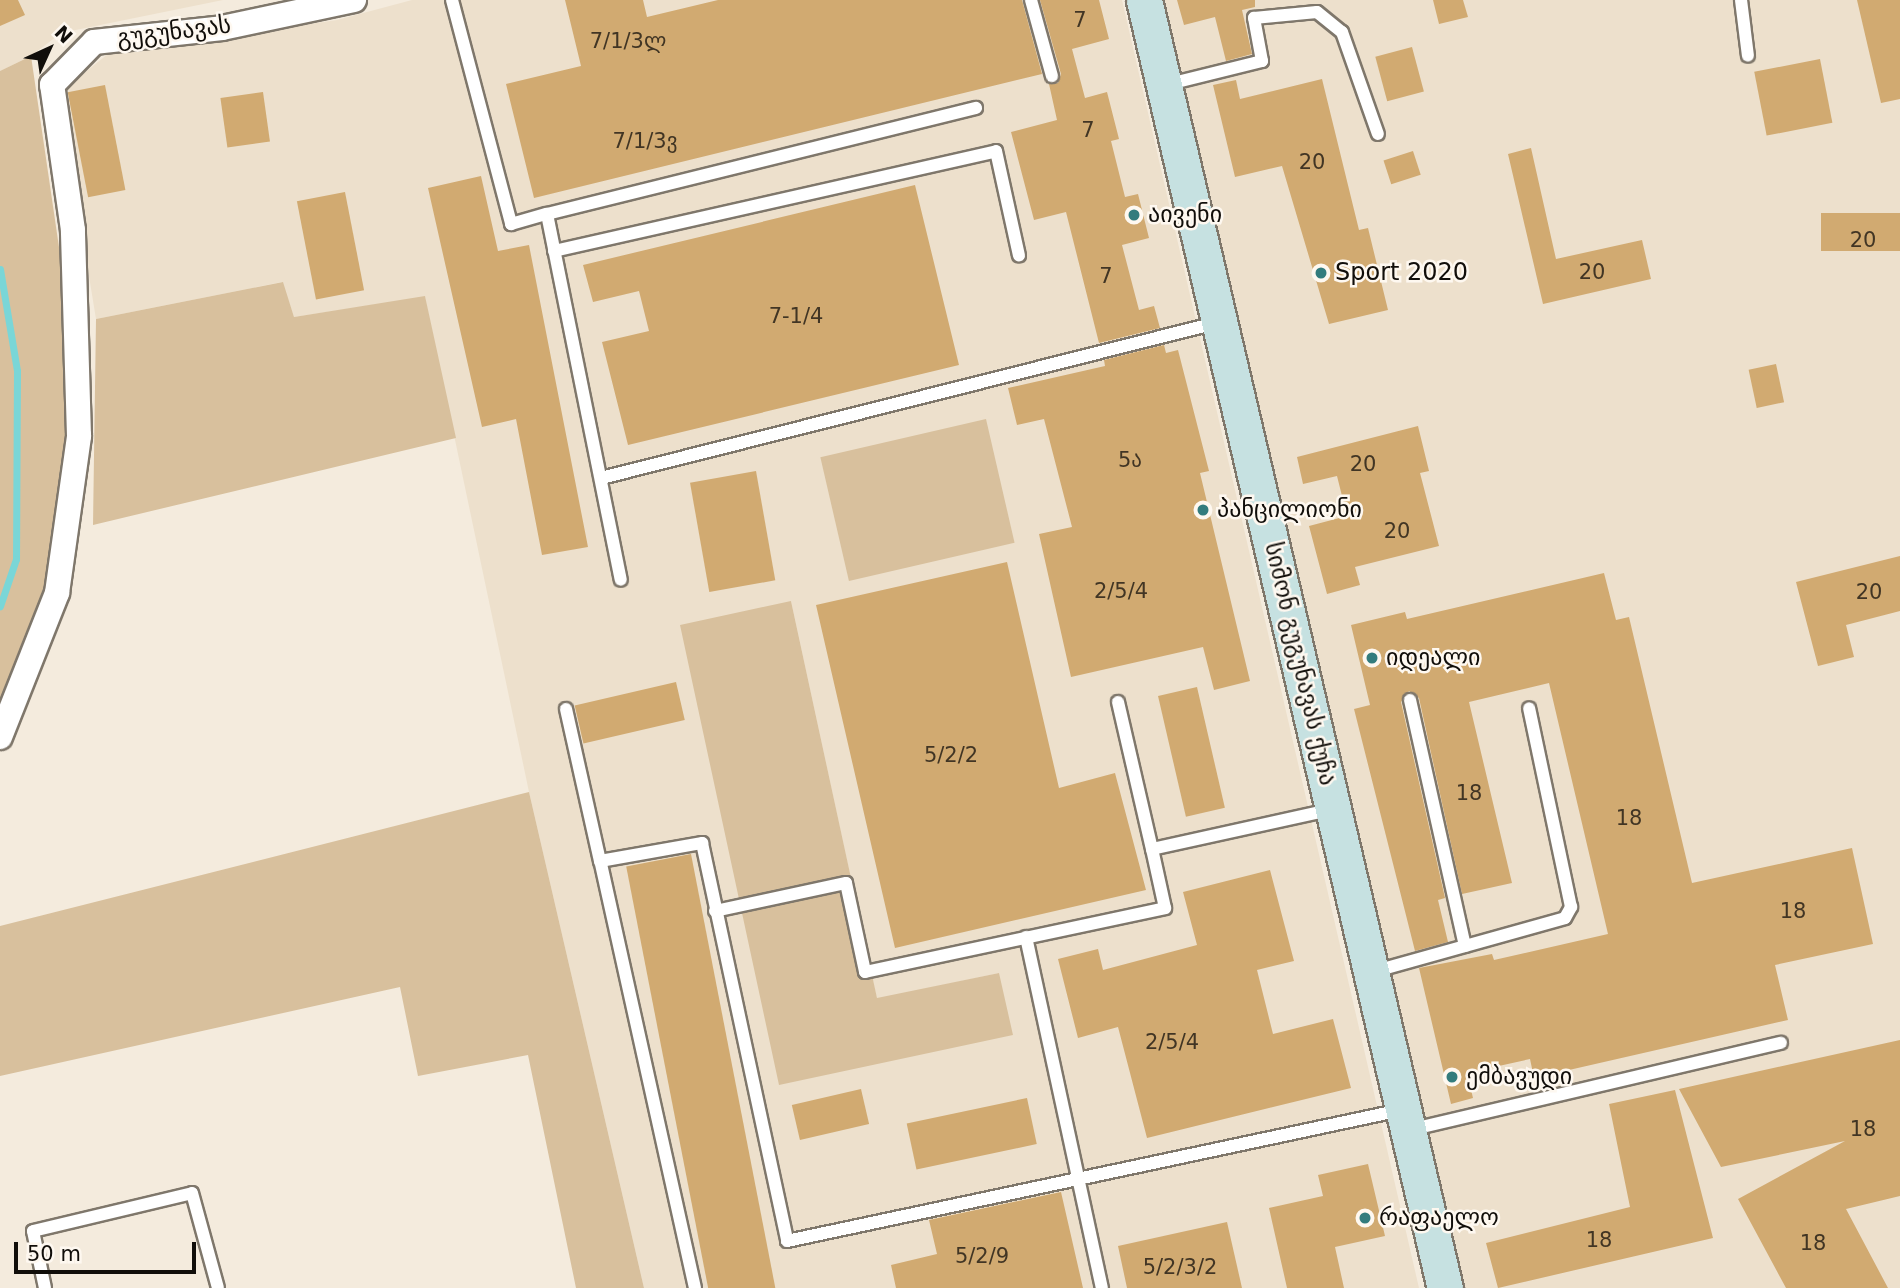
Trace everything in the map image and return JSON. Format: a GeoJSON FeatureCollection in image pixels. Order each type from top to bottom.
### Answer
{"type":"FeatureCollection","features":[{"type":"Feature","properties":{"kind":"main road","name":"სიმონ გუგუნავას ქუჩა"},"geometry":{"type":"LineString","coordinates":[[1144,0],[1445,1288]]}},
{"type":"Feature","properties":{"kind":"street","name":"გუგუნავას"},"geometry":{"type":"LineString","coordinates":[[0,737],[57,593],[79,436],[73,230],[52,85],[94,42],[222,28],[354,0]]}},
{"type":"Feature","properties":{"kind":"lane"},"geometry":{"type":"LineString","coordinates":[[452,0],[511,224],[976,108]]}},
{"type":"Feature","properties":{"kind":"lane"},"geometry":{"type":"LineString","coordinates":[[1031,0],[1052,76]]}},
{"type":"Feature","properties":{"kind":"lane"},"geometry":{"type":"LineString","coordinates":[[1741,0],[1748,56]]}},
{"type":"Feature","properties":{"kind":"lane"},"geometry":{"type":"LineString","coordinates":[[1164,86],[1262,61],[1254,18],[1288,6],[1318,12],[1342,32],[1378,134]]}},
{"type":"Feature","properties":{"kind":"lane"},"geometry":{"type":"LineString","coordinates":[[554,251],[996,151],[1019,256]]}},
{"type":"Feature","properties":{"kind":"lane"},"geometry":{"type":"LineString","coordinates":[[547,214],[621,580]]}},
{"type":"Feature","properties":{"kind":"lane"},"geometry":{"type":"LineString","coordinates":[[601,478],[1220,322]]}},
{"type":"Feature","properties":{"kind":"lane"},"geometry":{"type":"LineString","coordinates":[[1410,700],[1465,946]]}},
{"type":"Feature","properties":{"kind":"lane"},"geometry":{"type":"LineString","coordinates":[[715,911],[846,883],[865,971],[1164,908],[1118,702]]}},
{"type":"Feature","properties":{"kind":"lane"},"geometry":{"type":"LineString","coordinates":[[1372,972],[1553,925],[1565,918],[1571,907],[1529,708]]}},
{"type":"Feature","properties":{"kind":"lane"},"geometry":{"type":"LineString","coordinates":[[566,709],[695,1288]]}},
{"type":"Feature","properties":{"kind":"lane"},"geometry":{"type":"LineString","coordinates":[[1152,849],[1334,810]]}},
{"type":"Feature","properties":{"kind":"lane"},"geometry":{"type":"LineString","coordinates":[[600,861],[702,843],[787,1241],[1079,1179],[1407,1119],[1781,1043]]}},
{"type":"Feature","properties":{"kind":"lane"},"geometry":{"type":"LineString","coordinates":[[1026,937],[1102,1288]]}},
{"type":"Feature","properties":{"kind":"lane"},"geometry":{"type":"LineString","coordinates":[[45,1288],[33,1231],[192,1193],[218,1288]]}},
{"type":"Feature","properties":{"kind":"shaded area"},"geometry":{"type":"Polygon","coordinates":[[[0,0],[223,0],[61,33],[31,56],[0,71],[0,0]]]}},
{"type":"Feature","properties":{"kind":"shaded area"},"geometry":{"type":"Polygon","coordinates":[[[412,0],[1122,0],[1419,1288],[644,1288],[529,792],[425,297],[294,317],[282,282],[96,319],[59,93],[108,54],[337,20],[412,0]],[[791,601],[779,1084],[999,973],[877,999],[791,601]]]}},
{"type":"Feature","properties":{"kind":"shaded area"},"geometry":{"type":"Polygon","coordinates":[[[1162,0],[1900,0],[1900,1288],[1461,1288],[1162,0]]]}},
{"type":"Feature","properties":{"kind":"shaded area"},"geometry":{"type":"Polygon","coordinates":[[[31,56],[60,254],[66,431],[46,591],[0,706],[0,71],[31,56]]]}},
{"type":"Feature","properties":{"kind":"shaded area"},"geometry":{"type":"Polygon","coordinates":[[[283,282],[294,317],[425,296],[456,438],[93,525],[96,319],[283,282]]]}},
{"type":"Feature","properties":{"kind":"shaded area"},"geometry":{"type":"Polygon","coordinates":[[[986,419],[1015,543],[849,581],[820,457],[986,419]]]}},
{"type":"Feature","properties":{"kind":"shaded area"},"geometry":{"type":"Polygon","coordinates":[[[791,601],[877,998],[999,973],[1013,1035],[779,1085],[680,625],[791,601]]]}},
{"type":"Feature","properties":{"kind":"shaded area"},"geometry":{"type":"Polygon","coordinates":[[[529,792],[644,1288],[576,1288],[528,1055],[418,1076],[400,987],[0,1076],[0,926],[529,792]]]}},
{"type":"Feature","properties":{"kind":"building"},"geometry":{"type":"Polygon","coordinates":[[[0,0],[18,0],[25,15],[0,26],[0,0]]]}},
{"type":"Feature","properties":{"kind":"building"},"geometry":{"type":"Polygon","coordinates":[[[565,0],[643,0],[647,17],[718,0],[1022,0],[1042,74],[534,198],[506,84],[581,66],[565,0]]]}},
{"type":"Feature","properties":{"kind":"building"},"geometry":{"type":"Polygon","coordinates":[[[1040,0],[1099,0],[1109,39],[1072,49],[1085,98],[1107,92],[1119,139],[1111,141],[1125,197],[1138,194],[1149,238],[1122,245],[1139,310],[1154,306],[1160,328],[1099,343],[1066,212],[1034,220],[1011,132],[1057,120],[1049,84],[1058,83],[1061,74],[1040,0]]]}},
{"type":"Feature","properties":{"kind":"building"},"geometry":{"type":"Polygon","coordinates":[[[1177,0],[1255,0],[1255,7],[1242,10],[1252,54],[1226,61],[1215,17],[1184,25],[1177,0]]]}},
{"type":"Feature","properties":{"kind":"building"},"geometry":{"type":"Polygon","coordinates":[[[1433,0],[1463,0],[1468,17],[1439,24],[1433,0]]]}},
{"type":"Feature","properties":{"kind":"building"},"geometry":{"type":"Polygon","coordinates":[[[1857,0],[1900,0],[1900,99],[1881,103],[1857,0]]]}},
{"type":"Feature","properties":{"kind":"building"},"geometry":{"type":"Polygon","coordinates":[[[1412,47],[1424,91],[1387,101],[1375,57],[1412,47]]]}},
{"type":"Feature","properties":{"kind":"building"},"geometry":{"type":"Polygon","coordinates":[[[1820,59],[1832,123],[1767,136],[1754,72],[1820,59]]]}},
{"type":"Feature","properties":{"kind":"building"},"geometry":{"type":"Polygon","coordinates":[[[1322,79],[1359,230],[1368,228],[1388,310],[1329,324],[1282,166],[1235,177],[1213,85],[1236,80],[1240,99],[1322,79]]]}},
{"type":"Feature","properties":{"kind":"building"},"geometry":{"type":"Polygon","coordinates":[[[105,85],[125,190],[88,197],[68,92],[105,85]]]}},
{"type":"Feature","properties":{"kind":"building"},"geometry":{"type":"Polygon","coordinates":[[[263,92],[270,142],[227,147],[220,98],[263,92]]]}},
{"type":"Feature","properties":{"kind":"building"},"geometry":{"type":"Polygon","coordinates":[[[1531,148],[1556,259],[1642,240],[1651,279],[1543,304],[1508,154],[1531,148]]]}},
{"type":"Feature","properties":{"kind":"building"},"geometry":{"type":"Polygon","coordinates":[[[1413,151],[1421,175],[1391,184],[1384,161],[1413,151]]]}},
{"type":"Feature","properties":{"kind":"building"},"geometry":{"type":"Polygon","coordinates":[[[481,176],[498,251],[529,245],[588,547],[542,555],[516,419],[482,427],[428,188],[481,176]]]}},
{"type":"Feature","properties":{"kind":"building"},"geometry":{"type":"Polygon","coordinates":[[[915,185],[959,365],[628,445],[602,342],[649,331],[639,291],[593,302],[583,265],[915,185]]]}},
{"type":"Feature","properties":{"kind":"building"},"geometry":{"type":"Polygon","coordinates":[[[345,192],[364,290],[316,300],[297,201],[345,192]]]}},
{"type":"Feature","properties":{"kind":"building"},"geometry":{"type":"Polygon","coordinates":[[[1821,213],[1900,213],[1900,251],[1821,251],[1821,213]]]}},
{"type":"Feature","properties":{"kind":"building"},"geometry":{"type":"Polygon","coordinates":[[[1164,345],[1166,353],[1178,350],[1209,471],[1200,473],[1250,681],[1214,690],[1203,647],[1071,677],[1039,534],[1072,527],[1044,419],[1017,425],[1008,388],[1105,366],[1104,360],[1164,345]]]}},
{"type":"Feature","properties":{"kind":"building"},"geometry":{"type":"Polygon","coordinates":[[[1776,364],[1784,402],[1757,408],[1749,370],[1776,364]]]}},
{"type":"Feature","properties":{"kind":"building"},"geometry":{"type":"Polygon","coordinates":[[[1418,426],[1429,471],[1420,473],[1439,546],[1355,567],[1360,585],[1327,594],[1309,526],[1347,516],[1337,476],[1303,484],[1297,457],[1418,426]]]}},
{"type":"Feature","properties":{"kind":"building"},"geometry":{"type":"Polygon","coordinates":[[[756,471],[775,580],[709,592],[690,483],[756,471]]]}},
{"type":"Feature","properties":{"kind":"building"},"geometry":{"type":"Polygon","coordinates":[[[1900,556],[1900,611],[1846,625],[1854,657],[1818,666],[1796,582],[1900,556]]]}},
{"type":"Feature","properties":{"kind":"building"},"geometry":{"type":"Polygon","coordinates":[[[1007,562],[1059,788],[1115,773],[1146,890],[895,948],[816,605],[1007,562]]]}},
{"type":"Feature","properties":{"kind":"building"},"geometry":{"type":"Polygon","coordinates":[[[1604,573],[1616,620],[1629,617],[1692,883],[1852,848],[1873,944],[1775,965],[1788,1020],[1534,1078],[1530,1059],[1467,1073],[1473,1098],[1451,1104],[1419,968],[1492,954],[1494,960],[1608,934],[1549,683],[1469,702],[1512,883],[1462,894],[1419,698],[1409,691],[1401,702],[1445,898],[1438,900],[1448,942],[1415,951],[1354,709],[1370,705],[1351,625],[1405,612],[1407,619],[1604,573]]]}},
{"type":"Feature","properties":{"kind":"building"},"geometry":{"type":"Polygon","coordinates":[[[676,682],[685,720],[583,743],[575,705],[676,682]]]}},
{"type":"Feature","properties":{"kind":"building"},"geometry":{"type":"Polygon","coordinates":[[[1197,687],[1225,808],[1186,817],[1158,696],[1197,687]]]}},
{"type":"Feature","properties":{"kind":"building"},"geometry":{"type":"Polygon","coordinates":[[[691,854],[775,1288],[708,1288],[626,867],[691,854]]]}},
{"type":"Feature","properties":{"kind":"building"},"geometry":{"type":"Polygon","coordinates":[[[1270,870],[1294,961],[1257,970],[1273,1034],[1333,1019],[1351,1088],[1147,1138],[1118,1027],[1078,1038],[1058,959],[1098,949],[1103,970],[1197,945],[1183,892],[1270,870]]]}},
{"type":"Feature","properties":{"kind":"building"},"geometry":{"type":"Polygon","coordinates":[[[1900,1040],[1900,1196],[1846,1209],[1888,1288],[1786,1288],[1738,1199],[1845,1141],[1721,1167],[1679,1089],[1900,1040]]]}},
{"type":"Feature","properties":{"kind":"building"},"geometry":{"type":"Polygon","coordinates":[[[861,1089],[869,1124],[800,1140],[792,1105],[861,1089]]]}},
{"type":"Feature","properties":{"kind":"building"},"geometry":{"type":"Polygon","coordinates":[[[1675,1090],[1713,1238],[1498,1288],[1486,1243],[1630,1207],[1609,1104],[1675,1090]]]}},
{"type":"Feature","properties":{"kind":"building"},"geometry":{"type":"Polygon","coordinates":[[[1027,1098],[1037,1144],[916,1170],[907,1124],[1027,1098]]]}},
{"type":"Feature","properties":{"kind":"building"},"geometry":{"type":"Polygon","coordinates":[[[1368,1164],[1385,1236],[1335,1247],[1344,1288],[1287,1288],[1269,1208],[1323,1196],[1318,1175],[1368,1164]]]}},
{"type":"Feature","properties":{"kind":"building"},"geometry":{"type":"Polygon","coordinates":[[[1061,1192],[1083,1288],[896,1288],[891,1265],[937,1254],[929,1220],[1061,1192]]]}},
{"type":"Feature","properties":{"kind":"building"},"geometry":{"type":"Polygon","coordinates":[[[1227,1222],[1242,1288],[1127,1288],[1118,1246],[1227,1222]]]}},
{"type":"Feature","properties":{"kind":"waterway"},"geometry":{"type":"LineString","coordinates":[[0,269],[17,371],[16,559],[0,606]]}},
{"type":"Feature","properties":{"kind":"place","name":"აივენი"},"geometry":{"type":"Point","coordinates":[1134,215]}},
{"type":"Feature","properties":{"kind":"place","name":"Sport 2020"},"geometry":{"type":"Point","coordinates":[1321,273]}},
{"type":"Feature","properties":{"kind":"place","name":"პანცილიონი"},"geometry":{"type":"Point","coordinates":[1203,510]}},
{"type":"Feature","properties":{"kind":"place","name":"იდეალი"},"geometry":{"type":"Point","coordinates":[1372,658]}},
{"type":"Feature","properties":{"kind":"place","name":"ემბავუდი"},"geometry":{"type":"Point","coordinates":[1452,1077]}},
{"type":"Feature","properties":{"kind":"place","name":"რაფაელო"},"geometry":{"type":"Point","coordinates":[1365,1218]}}]}
